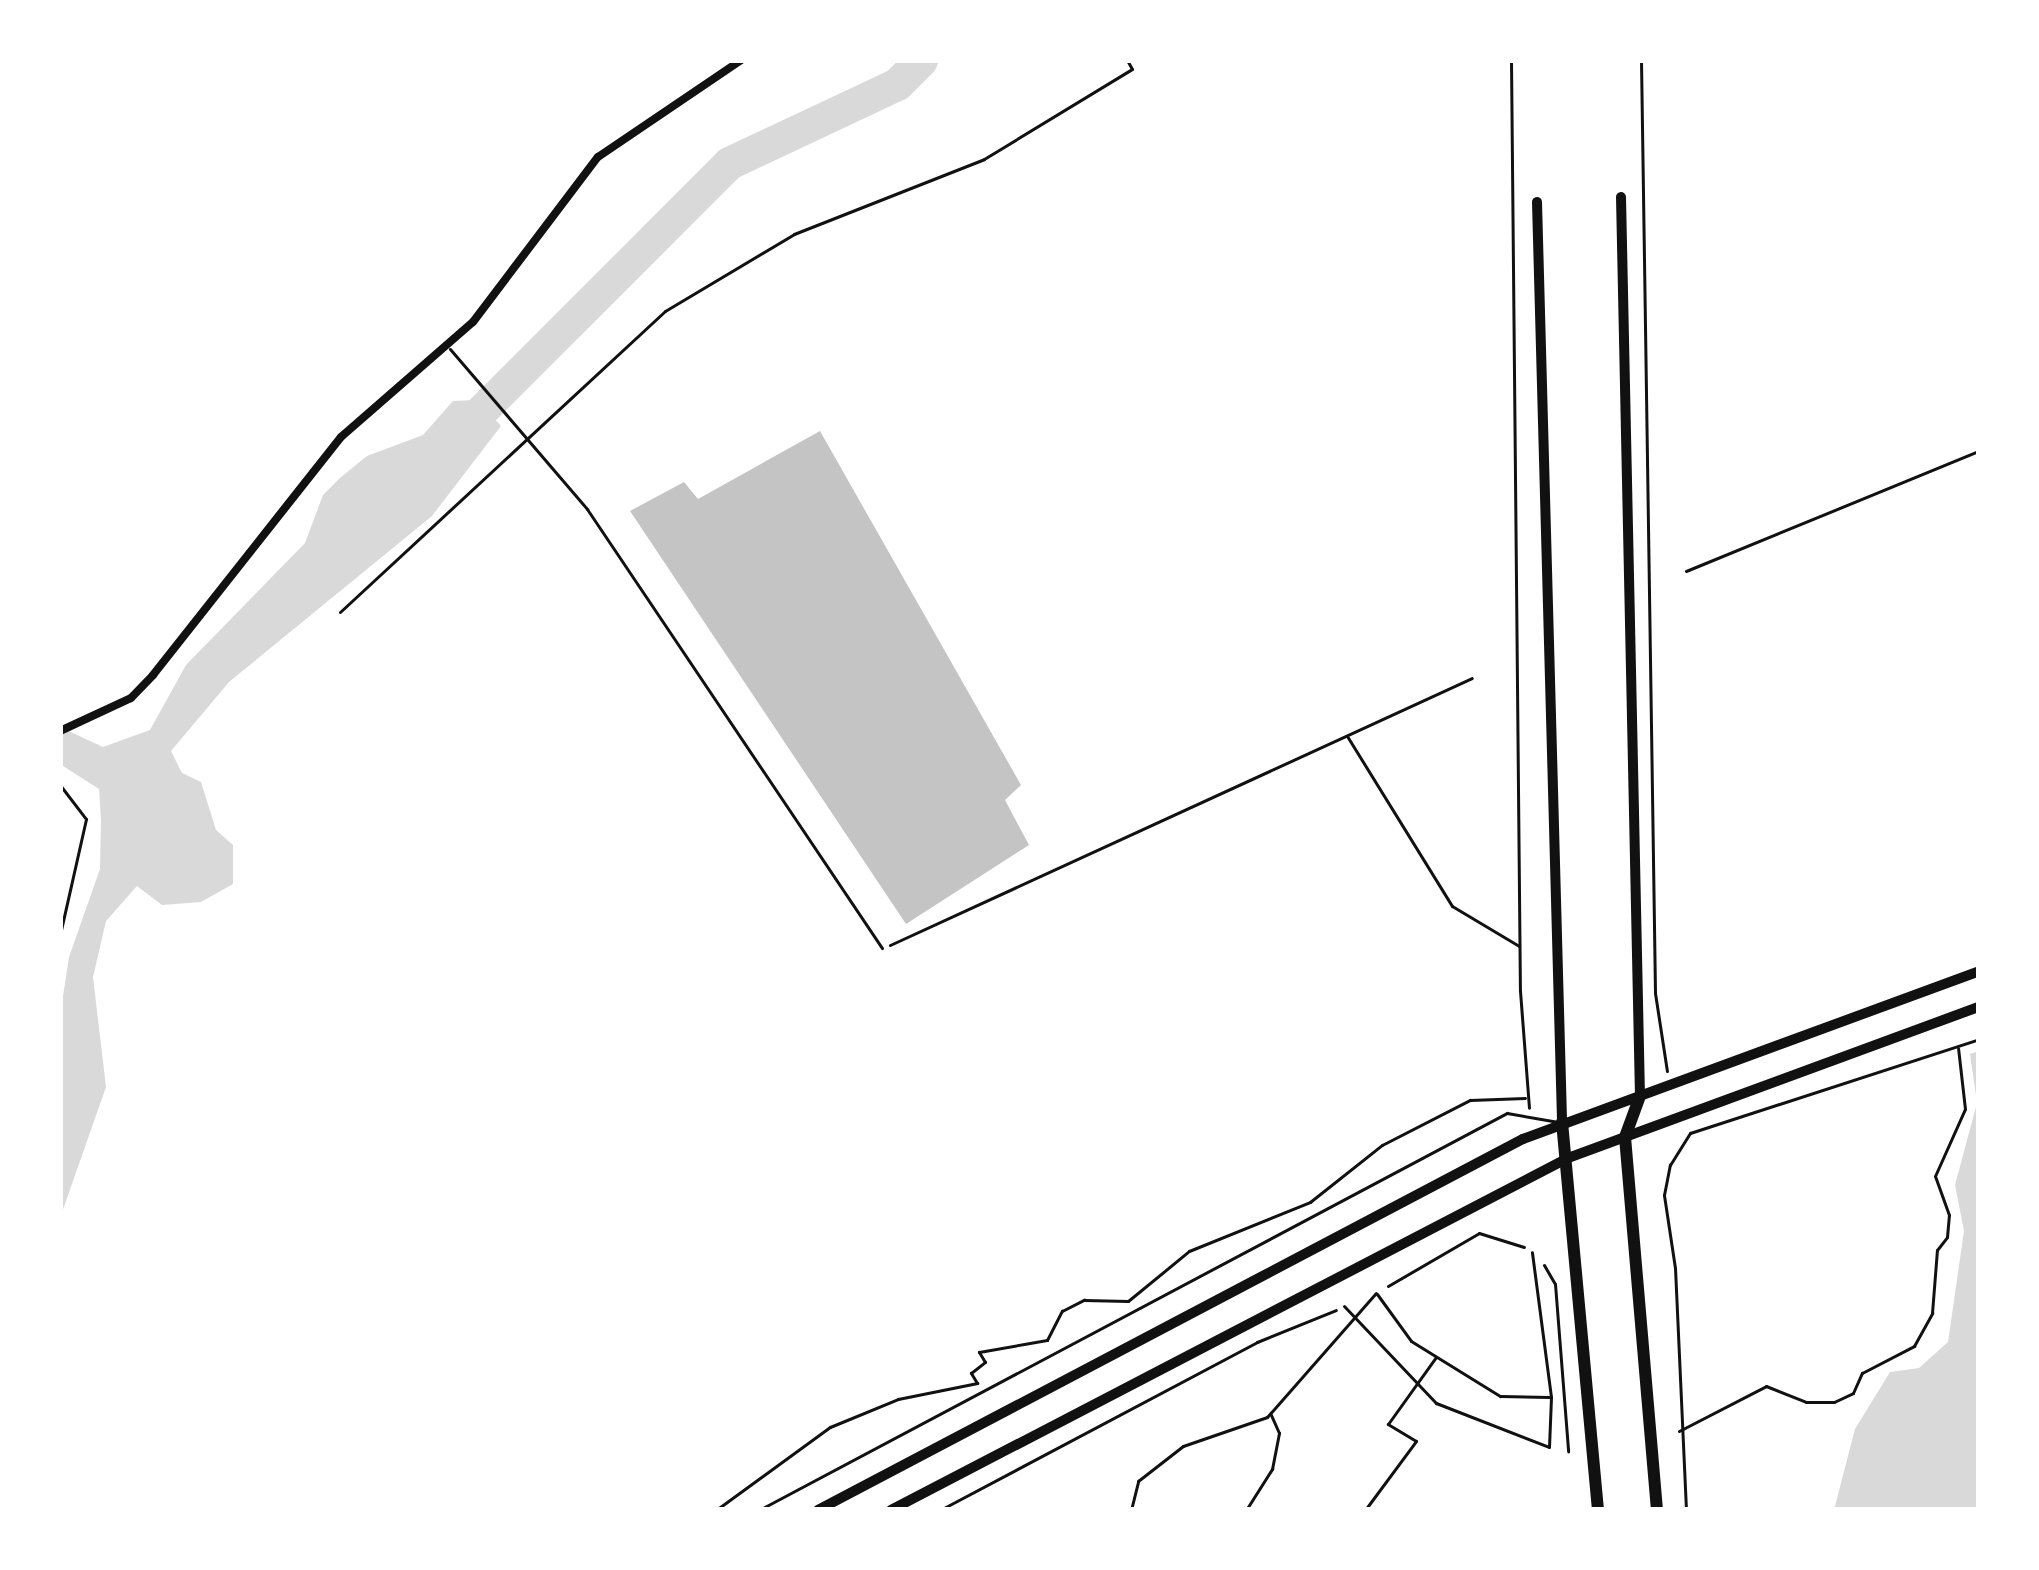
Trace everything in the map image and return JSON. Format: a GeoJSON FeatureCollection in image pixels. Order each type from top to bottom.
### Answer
{"type":"FeatureCollection","features":[{"type":"Feature","properties":{"kind":"main road"},"geometry":{"type":"LineString","coordinates":[[1621,197],[1640,1096],[1625,1137],[1657,1510]]}},
{"type":"Feature","properties":{"kind":"main road"},"geometry":{"type":"LineString","coordinates":[[1538,202],[1562,1122],[1598,1510]]}},
{"type":"Feature","properties":{"kind":"main road"},"geometry":{"type":"LineString","coordinates":[[818,1510],[1562,1122],[1979,971]]}},
{"type":"Feature","properties":{"kind":"main road"},"geometry":{"type":"LineString","coordinates":[[891,1510],[1568,1158],[1979,1007]]}},
{"type":"Feature","properties":{"kind":"street"},"geometry":{"type":"LineString","coordinates":[[60,731],[131,698],[341,437],[384,392],[449,348],[598,157],[741,60]]}},
{"type":"Feature","properties":{"kind":"lane"},"geometry":{"type":"LineString","coordinates":[[340,612],[625,340],[718,277],[794,234],[985,160],[1132,69],[1127,60]]}},
{"type":"Feature","properties":{"kind":"lane"},"geometry":{"type":"LineString","coordinates":[[449,348],[526,431],[882,948]]}},
{"type":"Feature","properties":{"kind":"lane"},"geometry":{"type":"LineString","coordinates":[[60,716],[71,725]]}},
{"type":"Feature","properties":{"kind":"lane"},"geometry":{"type":"LineString","coordinates":[[60,784],[86,819],[60,934]]}},
{"type":"Feature","properties":{"kind":"lane"},"geometry":{"type":"LineString","coordinates":[[1686,1510],[1678,1432],[1676,1268],[1664,1195],[1670,1165],[1690,1133],[1979,1039]]}},
{"type":"Feature","properties":{"kind":"lane"},"geometry":{"type":"LineString","coordinates":[[1678,1432],[1766,1386],[1806,1402],[1834,1402],[1853,1393],[1862,1373],[1914,1346],[1932,1312],[1937,1250],[1947,1237],[1949,1215],[1935,1176],[1965,1109],[1957,1046]]}},
{"type":"Feature","properties":{"kind":"lane"},"geometry":{"type":"LineString","coordinates":[[759,1510],[1507,1113],[1562,1122]]}},
{"type":"Feature","properties":{"kind":"lane"},"geometry":{"type":"LineString","coordinates":[[1344,1306],[1436,1403],[1550,1447],[1551,1396],[1532,1252]]}},
{"type":"Feature","properties":{"kind":"lane"},"geometry":{"type":"LineString","coordinates":[[1131,1510],[1138,1481],[1183,1446],[1270,1413],[1357,1321],[1376,1293],[1411,1341],[1500,1396],[1551,1396]]}},
{"type":"Feature","properties":{"kind":"lane"},"geometry":{"type":"LineString","coordinates":[[1365,1510],[1416,1442],[1388,1424],[1437,1357]]}},
{"type":"Feature","properties":{"kind":"lane"},"geometry":{"type":"LineString","coordinates":[[1246,1510],[1272,1469],[1279,1433],[1270,1413]]}},
{"type":"Feature","properties":{"kind":"path"},"geometry":{"type":"LineString","coordinates":[[1511,60],[1520,947],[1530,1117]]}},
{"type":"Feature","properties":{"kind":"path"},"geometry":{"type":"LineString","coordinates":[[1641,60],[1654,993],[1669,1084]]}},
{"type":"Feature","properties":{"kind":"path"},"geometry":{"type":"LineString","coordinates":[[1686,572],[1979,451]]}},
{"type":"Feature","properties":{"kind":"path"},"geometry":{"type":"LineString","coordinates":[[882,948],[1472,678]]}},
{"type":"Feature","properties":{"kind":"path"},"geometry":{"type":"LineString","coordinates":[[1346,734],[1453,906],[1520,947]]}},
{"type":"Feature","properties":{"kind":"path"},"geometry":{"type":"LineString","coordinates":[[716,1510],[830,1427],[898,1399],[977,1383],[970,1373],[985,1362],[979,1352],[1047,1340],[1061,1311],[1084,1300],[1128,1301],[1189,1251],[1310,1202],[1382,1144],[1470,1100],[1528,1099]]}},
{"type":"Feature","properties":{"kind":"shaded area"},"geometry":{"type":"Polygon","coordinates":[[[477,400],[501,426],[432,516],[229,682],[171,751],[182,773],[201,782],[216,830],[233,845],[233,884],[201,902],[162,905],[137,886],[106,921],[93,977],[106,1087],[60,1218],[60,1016],[69,957],[100,869],[101,820],[99,789],[60,764],[60,727],[103,747],[150,730],[186,665],[305,543],[323,495],[367,456],[423,435],[453,401],[477,400]]]}},
{"type":"Feature","properties":{"kind":"shaded area"},"geometry":{"type":"Polygon","coordinates":[[[1979,1051],[1979,1510],[1834,1510],[1855,1429],[1890,1372],[1919,1368],[1948,1342],[1964,1231],[1955,1185],[1977,1103],[1970,1054],[1979,1051]]]}},
{"type":"Feature","properties":{"kind":"building"},"geometry":{"type":"Polygon","coordinates":[[[820,431],[1021,785],[1005,800],[1029,845],[906,924],[630,511],[684,482],[698,499],[820,431]]]}},
{"type":"Feature","properties":{"kind":"waterway"},"geometry":{"type":"LineString","coordinates":[[454,438],[729,163],[897,84],[921,60]]}}]}
